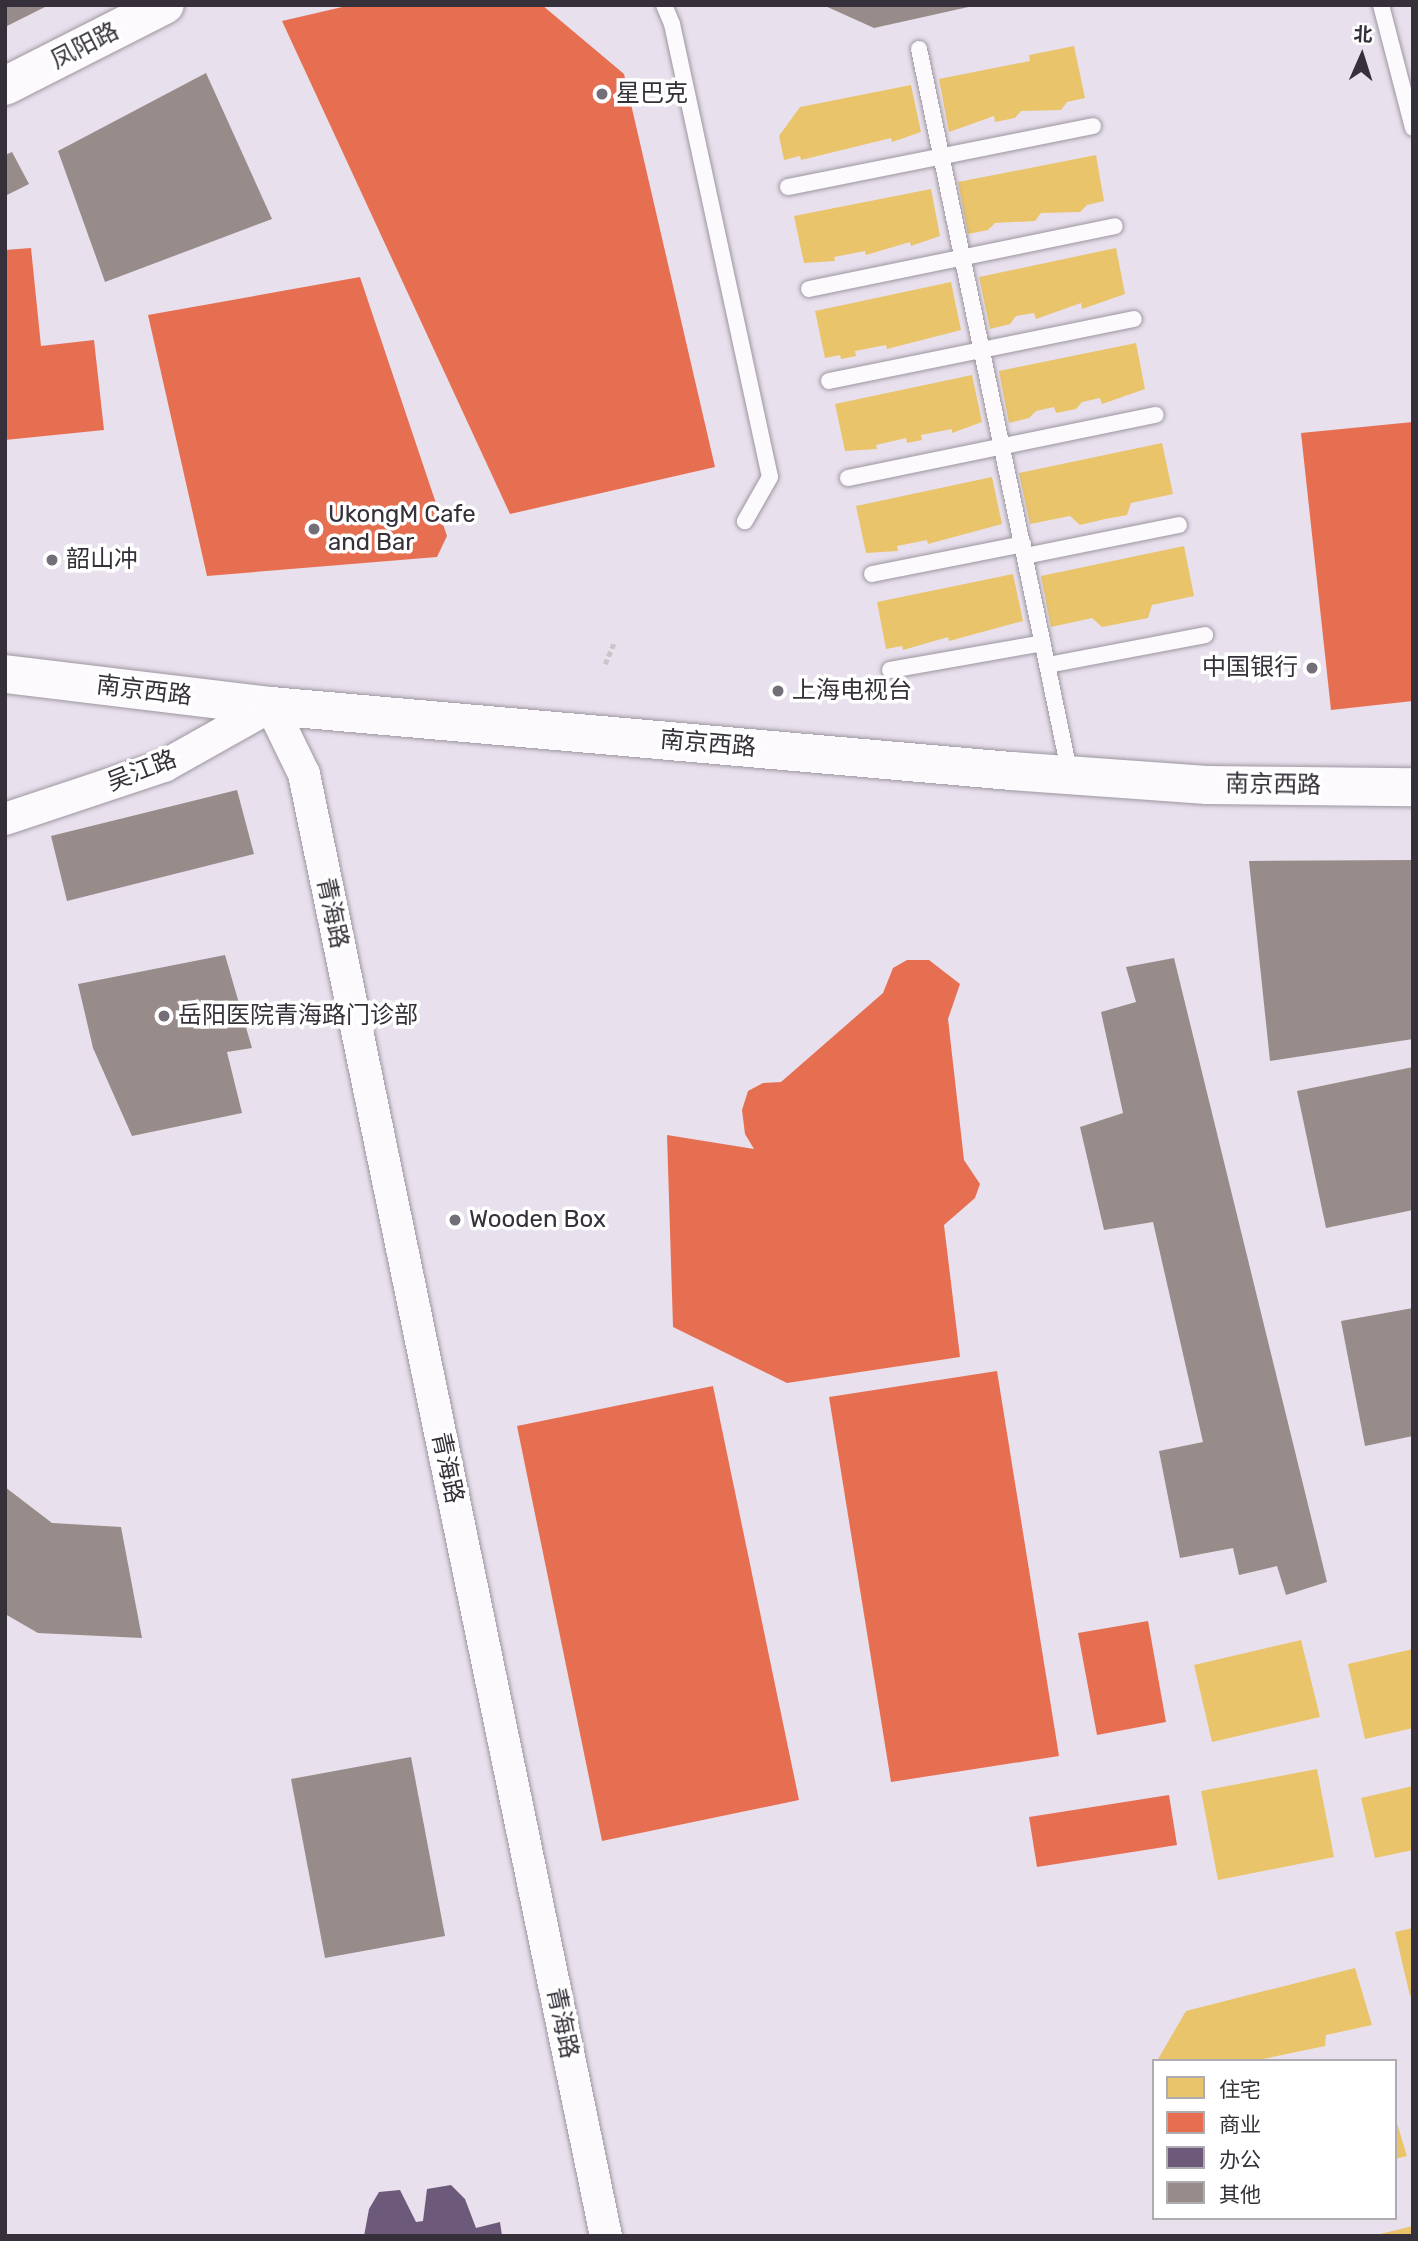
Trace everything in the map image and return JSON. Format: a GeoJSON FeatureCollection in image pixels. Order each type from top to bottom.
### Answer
{"type":"FeatureCollection","features":[{"type":"Feature","properties":{"kind":"main road","name":"凤阳路"},"geometry":{"type":"LineString","coordinates":[[5,86],[165,5]]}},
{"type":"Feature","properties":{"kind":"main road","name":"南京西路"},"geometry":{"type":"LineString","coordinates":[[5,674],[271,706],[1070,775],[1207,785],[1413,787]]}},
{"type":"Feature","properties":{"kind":"street","name":"吴江路"},"geometry":{"type":"LineString","coordinates":[[5,819],[164,766],[271,706]]}},
{"type":"Feature","properties":{"kind":"street","name":"青海路"},"geometry":{"type":"LineString","coordinates":[[271,706],[304,774],[606,2236]]}},
{"type":"Feature","properties":{"kind":"lane"},"geometry":{"type":"LineString","coordinates":[[664,5],[672,24],[770,477],[745,521]]}},
{"type":"Feature","properties":{"kind":"lane"},"geometry":{"type":"LineString","coordinates":[[1381,5],[1413,128]]}},
{"type":"Feature","properties":{"kind":"lane"},"geometry":{"type":"LineString","coordinates":[[919,49],[1070,775]]}},
{"type":"Feature","properties":{"kind":"lane"},"geometry":{"type":"LineString","coordinates":[[788,187],[1093,126]]}},
{"type":"Feature","properties":{"kind":"lane"},"geometry":{"type":"LineString","coordinates":[[809,289],[1115,226]]}},
{"type":"Feature","properties":{"kind":"lane"},"geometry":{"type":"LineString","coordinates":[[829,381],[1134,319]]}},
{"type":"Feature","properties":{"kind":"lane"},"geometry":{"type":"LineString","coordinates":[[848,478],[1156,415]]}},
{"type":"Feature","properties":{"kind":"lane"},"geometry":{"type":"LineString","coordinates":[[872,574],[1179,525]]}},
{"type":"Feature","properties":{"kind":"lane"},"geometry":{"type":"LineString","coordinates":[[1048,665],[1205,635]]}},
{"type":"Feature","properties":{"kind":"lane"},"geometry":{"type":"LineString","coordinates":[[890,670],[1043,643]]}},
{"type":"Feature","properties":{"kind":"path"},"geometry":{"type":"LineString","coordinates":[[605,664],[614,643]]}},
{"type":"Feature","properties":{"kind":"building: 住宅"},"geometry":{"type":"Polygon","coordinates":[[[1074,46],[1085,98],[1067,102],[1061,110],[1021,111],[1015,118],[995,122],[994,116],[949,132],[939,79],[1030,61],[1029,55],[1074,46]]]}},
{"type":"Feature","properties":{"kind":"building: 住宅"},"geometry":{"type":"Polygon","coordinates":[[[911,85],[921,132],[892,142],[891,138],[801,160],[800,156],[784,160],[779,136],[800,107],[911,85]]]}},
{"type":"Feature","properties":{"kind":"building: 住宅"},"geometry":{"type":"Polygon","coordinates":[[[1096,155],[1104,201],[1087,205],[1080,212],[1041,213],[1035,221],[995,223],[988,230],[968,234],[958,182],[1096,155]]]}},
{"type":"Feature","properties":{"kind":"building: 住宅"},"geometry":{"type":"Polygon","coordinates":[[[931,189],[940,236],[911,246],[910,242],[866,255],[865,251],[834,257],[835,261],[804,263],[794,216],[931,189]]]}},
{"type":"Feature","properties":{"kind":"building: 住宅"},"geometry":{"type":"Polygon","coordinates":[[[1116,248],[1125,294],[1082,309],[1081,303],[1036,319],[1034,313],[1016,316],[1010,324],[990,329],[979,277],[1116,248]]]}},
{"type":"Feature","properties":{"kind":"building: 住宅"},"geometry":{"type":"Polygon","coordinates":[[[951,282],[961,330],[887,349],[886,345],[855,351],[856,356],[825,358],[815,311],[951,282]]]}},
{"type":"Feature","properties":{"kind":"building: 住宅"},"geometry":{"type":"Polygon","coordinates":[[[1136,343],[1145,389],[1102,404],[1100,398],[1082,402],[1076,409],[1056,413],[1054,407],[1036,411],[1029,418],[1009,423],[999,371],[1136,343]]]}},
{"type":"Feature","properties":{"kind":"building: 住宅"},"geometry":{"type":"Polygon","coordinates":[[[972,375],[982,422],[952,433],[952,429],[921,435],[922,440],[907,443],[906,438],[876,445],[877,449],[845,451],[835,404],[972,375]]]}},
{"type":"Feature","properties":{"kind":"building: 住宅"},"geometry":{"type":"Polygon","coordinates":[[[1162,443],[1173,494],[1131,503],[1127,515],[1080,525],[1070,516],[1030,524],[1019,473],[1162,443]]]}},
{"type":"Feature","properties":{"kind":"building: 住宅"},"geometry":{"type":"Polygon","coordinates":[[[992,477],[1002,524],[928,544],[927,540],[897,546],[898,551],[866,553],[856,506],[992,477]]]}},
{"type":"Feature","properties":{"kind":"building: 住宅"},"geometry":{"type":"Polygon","coordinates":[[[1184,546],[1194,596],[1152,605],[1148,618],[1102,627],[1092,618],[1051,627],[1041,576],[1184,546]]]}},
{"type":"Feature","properties":{"kind":"building: 住宅"},"geometry":{"type":"Polygon","coordinates":[[[1013,574],[1023,621],[949,641],[948,637],[903,650],[902,646],[886,649],[877,602],[1013,574]]]}},
{"type":"Feature","properties":{"kind":"building: 住宅"},"geometry":{"type":"Polygon","coordinates":[[[1301,1640],[1320,1717],[1212,1742],[1194,1665],[1301,1640]]]}},
{"type":"Feature","properties":{"kind":"building: 住宅"},"geometry":{"type":"Polygon","coordinates":[[[1413,1649],[1413,1728],[1365,1739],[1348,1664],[1413,1649]]]}},
{"type":"Feature","properties":{"kind":"building: 住宅"},"geometry":{"type":"Polygon","coordinates":[[[1317,1769],[1334,1857],[1218,1880],[1201,1791],[1317,1769]]]}},
{"type":"Feature","properties":{"kind":"building: 住宅"},"geometry":{"type":"Polygon","coordinates":[[[1413,1786],[1413,1850],[1375,1858],[1361,1798],[1413,1786]]]}},
{"type":"Feature","properties":{"kind":"building: 住宅"},"geometry":{"type":"Polygon","coordinates":[[[1413,1928],[1413,1995],[1410,1996],[1395,1932],[1413,1928]]]}},
{"type":"Feature","properties":{"kind":"building: 住宅"},"geometry":{"type":"Polygon","coordinates":[[[1355,1968],[1372,2025],[1326,2035],[1325,2046],[1263,2059],[1158,2059],[1186,2011],[1355,1968]]]}},
{"type":"Feature","properties":{"kind":"building: 住宅"},"geometry":{"type":"Polygon","coordinates":[[[1397,2124],[1407,2156],[1397,2158],[1397,2124]]]}},
{"type":"Feature","properties":{"kind":"building: 住宅"},"geometry":{"type":"Polygon","coordinates":[[[1413,2226],[1413,2236],[1376,2236],[1376,2235],[1413,2226]]]}},
{"type":"Feature","properties":{"kind":"building: 商业"},"geometry":{"type":"Polygon","coordinates":[[[351,5],[542,5],[624,74],[715,467],[510,514],[282,21],[351,5]]]}},
{"type":"Feature","properties":{"kind":"building: 商业"},"geometry":{"type":"Polygon","coordinates":[[[31,248],[41,346],[94,340],[104,430],[5,440],[5,250],[31,248]]]}},
{"type":"Feature","properties":{"kind":"building: 商业"},"geometry":{"type":"Polygon","coordinates":[[[360,277],[447,536],[437,557],[207,576],[148,315],[360,277]]]}},
{"type":"Feature","properties":{"kind":"building: 商业"},"geometry":{"type":"Polygon","coordinates":[[[1413,422],[1413,701],[1331,710],[1301,433],[1413,422]]]}},
{"type":"Feature","properties":{"kind":"building: 商业"},"geometry":{"type":"Polygon","coordinates":[[[907,960],[929,960],[960,984],[948,1019],[964,1160],[980,1184],[975,1198],[944,1225],[960,1357],[787,1383],[673,1327],[667,1135],[754,1149],[745,1134],[742,1110],[748,1091],[763,1083],[781,1082],[883,993],[893,968],[907,960]]]}},
{"type":"Feature","properties":{"kind":"building: 商业"},"geometry":{"type":"Polygon","coordinates":[[[997,1371],[1059,1756],[891,1782],[829,1397],[997,1371]]]}},
{"type":"Feature","properties":{"kind":"building: 商业"},"geometry":{"type":"Polygon","coordinates":[[[713,1386],[799,1800],[602,1841],[517,1426],[713,1386]]]}},
{"type":"Feature","properties":{"kind":"building: 商业"},"geometry":{"type":"Polygon","coordinates":[[[1148,1621],[1166,1722],[1097,1735],[1078,1633],[1148,1621]]]}},
{"type":"Feature","properties":{"kind":"building: 商业"},"geometry":{"type":"Polygon","coordinates":[[[1169,1795],[1177,1845],[1037,1867],[1029,1817],[1169,1795]]]}},
{"type":"Feature","properties":{"kind":"building: 办公"},"geometry":{"type":"Polygon","coordinates":[[[451,2185],[465,2199],[476,2228],[500,2222],[502,2236],[364,2236],[369,2209],[379,2192],[400,2190],[416,2222],[423,2221],[427,2189],[451,2185]]]}},
{"type":"Feature","properties":{"kind":"building: 其他"},"geometry":{"type":"Polygon","coordinates":[[[5,5],[49,5],[5,27],[5,5]]]}},
{"type":"Feature","properties":{"kind":"building: 其他"},"geometry":{"type":"Polygon","coordinates":[[[823,5],[973,5],[973,6],[874,28],[823,5]]]}},
{"type":"Feature","properties":{"kind":"building: 其他"},"geometry":{"type":"Polygon","coordinates":[[[206,73],[272,219],[105,282],[58,151],[206,73]]]}},
{"type":"Feature","properties":{"kind":"building: 其他"},"geometry":{"type":"Polygon","coordinates":[[[12,152],[29,184],[5,196],[5,155],[12,152]]]}},
{"type":"Feature","properties":{"kind":"building: 其他"},"geometry":{"type":"Polygon","coordinates":[[[237,790],[254,854],[67,901],[51,836],[237,790]]]}},
{"type":"Feature","properties":{"kind":"building: 其他"},"geometry":{"type":"Polygon","coordinates":[[[1413,860],[1413,1039],[1270,1061],[1249,861],[1413,860]]]}},
{"type":"Feature","properties":{"kind":"building: 其他","name":"岳阳医院青海路门诊部"},"geometry":{"type":"Polygon","coordinates":[[[225,955],[252,1048],[227,1052],[242,1113],[132,1136],[93,1048],[78,984],[225,955]]]}},
{"type":"Feature","properties":{"kind":"building: 其他"},"geometry":{"type":"Polygon","coordinates":[[[1174,958],[1327,1582],[1286,1595],[1277,1566],[1239,1575],[1233,1548],[1180,1558],[1159,1451],[1203,1442],[1153,1222],[1104,1230],[1080,1127],[1123,1113],[1101,1012],[1136,1002],[1126,967],[1174,958]]]}},
{"type":"Feature","properties":{"kind":"building: 其他"},"geometry":{"type":"Polygon","coordinates":[[[1413,1067],[1413,1210],[1326,1228],[1297,1091],[1413,1067]]]}},
{"type":"Feature","properties":{"kind":"building: 其他"},"geometry":{"type":"Polygon","coordinates":[[[1413,1308],[1413,1436],[1365,1446],[1341,1321],[1413,1308]]]}},
{"type":"Feature","properties":{"kind":"building: 其他"},"geometry":{"type":"Polygon","coordinates":[[[5,1487],[52,1523],[121,1527],[142,1638],[38,1633],[5,1614],[5,1487]]]}},
{"type":"Feature","properties":{"kind":"building: 其他"},"geometry":{"type":"Polygon","coordinates":[[[411,1757],[445,1936],[325,1958],[291,1779],[411,1757]]]}},
{"type":"Feature","properties":{"kind":"place","name":"星巴克"},"geometry":{"type":"Point","coordinates":[602,94]}},
{"type":"Feature","properties":{"kind":"place","name":"UkongM Cafe and Bar"},"geometry":{"type":"Point","coordinates":[314,529]}},
{"type":"Feature","properties":{"kind":"place","name":"韶山冲"},"geometry":{"type":"Point","coordinates":[52,560]}},
{"type":"Feature","properties":{"kind":"place","name":"中国银行"},"geometry":{"type":"Point","coordinates":[1312,668]}},
{"type":"Feature","properties":{"kind":"place","name":"上海电视台"},"geometry":{"type":"Point","coordinates":[778,691]}},
{"type":"Feature","properties":{"kind":"place","name":"岳阳医院青海路门诊部"},"geometry":{"type":"Point","coordinates":[164,1016]}},
{"type":"Feature","properties":{"kind":"place","name":"Wooden Box"},"geometry":{"type":"Point","coordinates":[455,1220]}}]}
